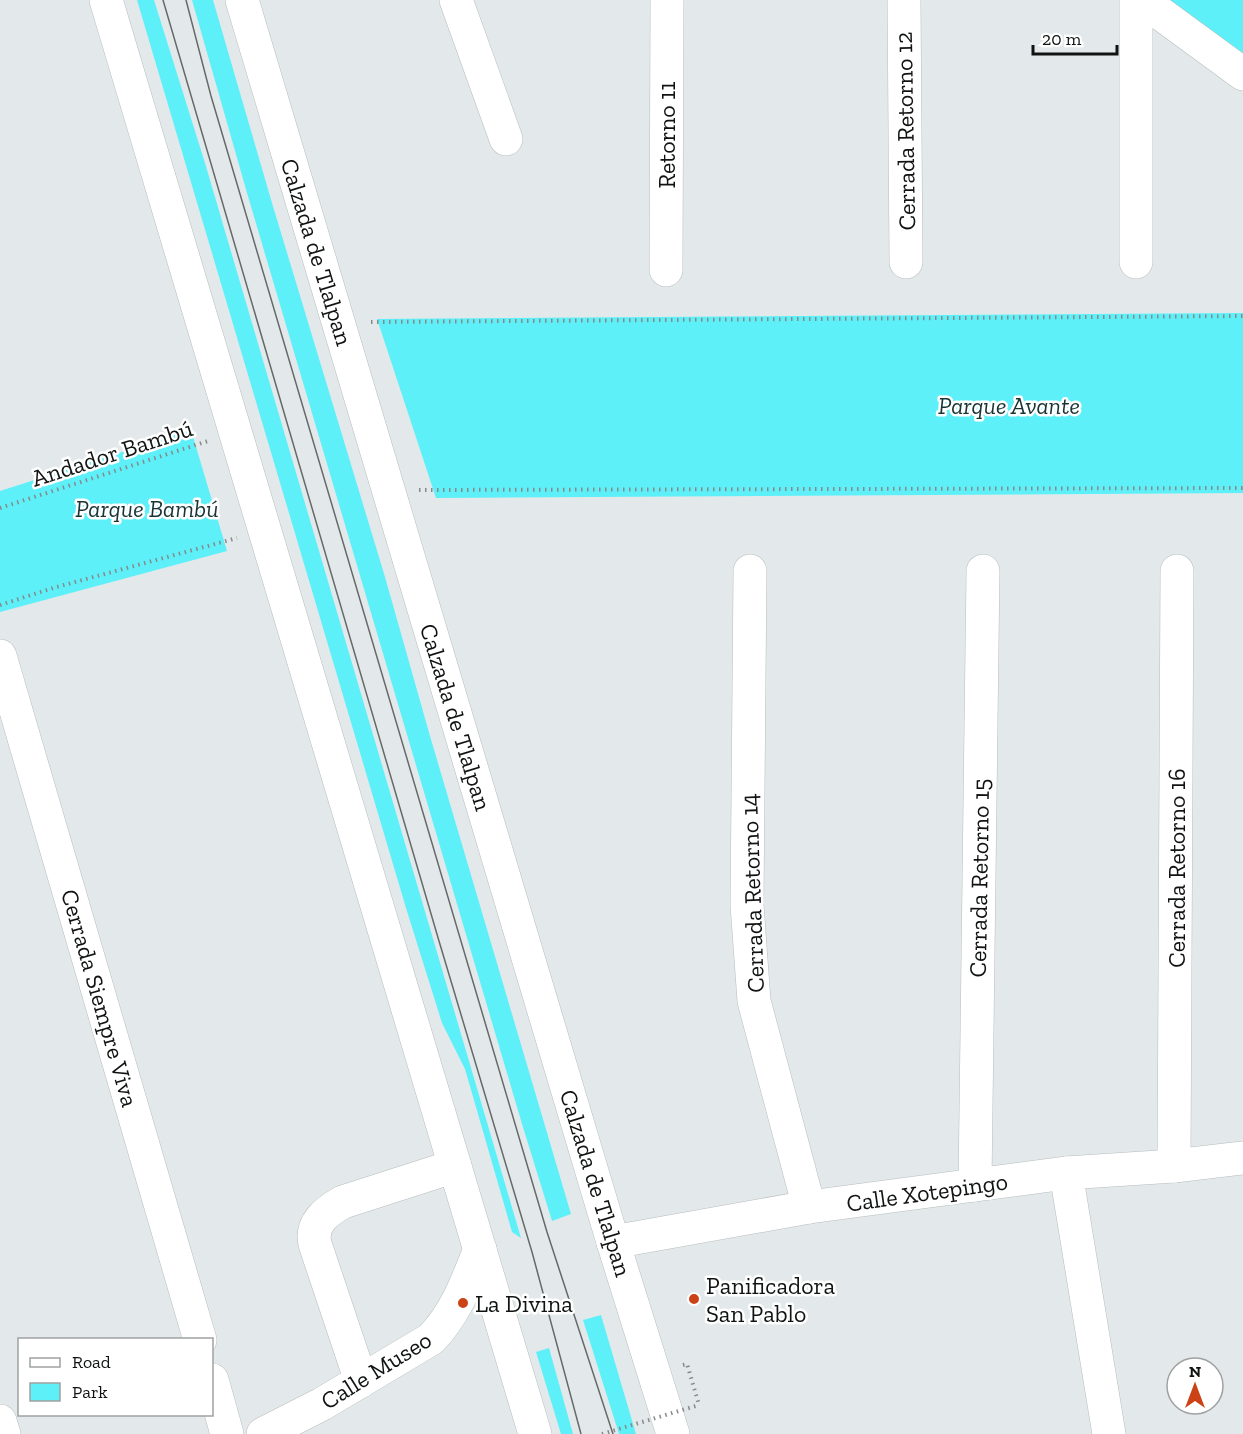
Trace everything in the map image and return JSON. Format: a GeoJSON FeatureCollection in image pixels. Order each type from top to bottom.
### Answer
{"type":"FeatureCollection","features":[{"type":"Feature","properties":{"kind":"main road"},"geometry":{"type":"LineString","coordinates":[[106,0],[535,1434]]}},
{"type":"Feature","properties":{"kind":"main road","name":"Calzada de Tlalpan"},"geometry":{"type":"LineString","coordinates":[[242,0],[613,1242],[673,1434]]}},
{"type":"Feature","properties":{"kind":"main road"},"geometry":{"type":"LineString","coordinates":[[456,0],[506,139]]}},
{"type":"Feature","properties":{"kind":"main road","name":"Retorno 11"},"geometry":{"type":"LineString","coordinates":[[666,0],[666,270]]}},
{"type":"Feature","properties":{"kind":"main road","name":"Cerrada Retorno 12"},"geometry":{"type":"LineString","coordinates":[[903,0],[906,262]]}},
{"type":"Feature","properties":{"kind":"main road"},"geometry":{"type":"LineString","coordinates":[[1136,0],[1136,262]]}},
{"type":"Feature","properties":{"kind":"main road"},"geometry":{"type":"LineString","coordinates":[[1142,0],[1243,74]]}},
{"type":"Feature","properties":{"kind":"main road","name":"Cerrada Retorno 14"},"geometry":{"type":"LineString","coordinates":[[750,571],[747,905],[754,1001],[808,1208]]}},
{"type":"Feature","properties":{"kind":"main road","name":"Cerrada Retorno 15"},"geometry":{"type":"LineString","coordinates":[[975,1185],[983,571]]}},
{"type":"Feature","properties":{"kind":"main road","name":"Cerrada Retorno 16"},"geometry":{"type":"LineString","coordinates":[[1173,1166],[1178,571]]}},
{"type":"Feature","properties":{"kind":"main road","name":"Cerrada Siempre Viva"},"geometry":{"type":"LineString","coordinates":[[0,656],[199,1338]]}},
{"type":"Feature","properties":{"kind":"main road","name":"Calle Xotepingo"},"geometry":{"type":"LineString","coordinates":[[613,1242],[808,1208],[975,1185],[1066,1173],[1173,1166],[1243,1158]]}},
{"type":"Feature","properties":{"kind":"main road"},"geometry":{"type":"LineString","coordinates":[[361,1381],[315,1244],[317,1223],[328,1210],[343,1202],[455,1166]]}},
{"type":"Feature","properties":{"kind":"main road"},"geometry":{"type":"LineString","coordinates":[[1066,1173],[1109,1434]]}},
{"type":"Feature","properties":{"kind":"main road","name":"Calle Museo"},"geometry":{"type":"LineString","coordinates":[[263,1434],[322,1404],[431,1339],[452,1313],[467,1284],[480,1249]]}},
{"type":"Feature","properties":{"kind":"main road"},"geometry":{"type":"LineString","coordinates":[[213,1384],[227,1434]]}},
{"type":"Feature","properties":{"kind":"main road"},"geometry":{"type":"LineString","coordinates":[[0,1421],[4,1434]]}},
{"type":"Feature","properties":{"kind":"path"},"geometry":{"type":"LineString","coordinates":[[339,323],[1243,316]]}},
{"type":"Feature","properties":{"kind":"path","name":"Andador Bambú"},"geometry":{"type":"LineString","coordinates":[[0,508],[235,433]]}},
{"type":"Feature","properties":{"kind":"path"},"geometry":{"type":"LineString","coordinates":[[388,490],[1243,488]]}},
{"type":"Feature","properties":{"kind":"path"},"geometry":{"type":"LineString","coordinates":[[0,605],[53,588],[264,531]]}},
{"type":"Feature","properties":{"kind":"path"},"geometry":{"type":"LineString","coordinates":[[602,1434],[699,1405],[687,1364]]}},
{"type":"Feature","properties":{"kind":"green space"},"geometry":{"type":"Polygon","coordinates":[[[137,0],[154,0],[205,163],[521,1238],[512,1232],[465,1069],[442,1023],[406,908],[137,0]]]}},
{"type":"Feature","properties":{"kind":"green space"},"geometry":{"type":"Polygon","coordinates":[[[192,0],[213,0],[385,577],[571,1214],[552,1221],[247,193],[192,0]]]}},
{"type":"Feature","properties":{"kind":"green space"},"geometry":{"type":"Polygon","coordinates":[[[1159,0],[1243,0],[1243,63],[1159,0]]]}},
{"type":"Feature","properties":{"kind":"green space","name":"Parque Avante"},"geometry":{"type":"Polygon","coordinates":[[[1243,313],[1243,493],[436,498],[377,319],[1243,313]]]}},
{"type":"Feature","properties":{"kind":"green space","name":"Parque Bambú"},"geometry":{"type":"Polygon","coordinates":[[[191,430],[227,551],[0,612],[0,491],[191,430]]]}},
{"type":"Feature","properties":{"kind":"green space"},"geometry":{"type":"Polygon","coordinates":[[[601,1315],[636,1434],[619,1434],[583,1320],[601,1315]]]}},
{"type":"Feature","properties":{"kind":"green space"},"geometry":{"type":"Polygon","coordinates":[[[549,1348],[573,1434],[561,1434],[536,1352],[549,1348]]]}},
{"type":"Feature","properties":{"kind":"tram line"},"geometry":{"type":"LineString","coordinates":[[163,0],[532,1252],[581,1434]]}},
{"type":"Feature","properties":{"kind":"tram line"},"geometry":{"type":"LineString","coordinates":[[186,0],[211,96],[547,1232],[613,1434]]}},
{"type":"Feature","properties":{"kind":"place","name":"Panificadora San Pablo"},"geometry":{"type":"Point","coordinates":[694,1299]}},
{"type":"Feature","properties":{"kind":"place","name":"La Divina"},"geometry":{"type":"Point","coordinates":[463,1303]}}]}
